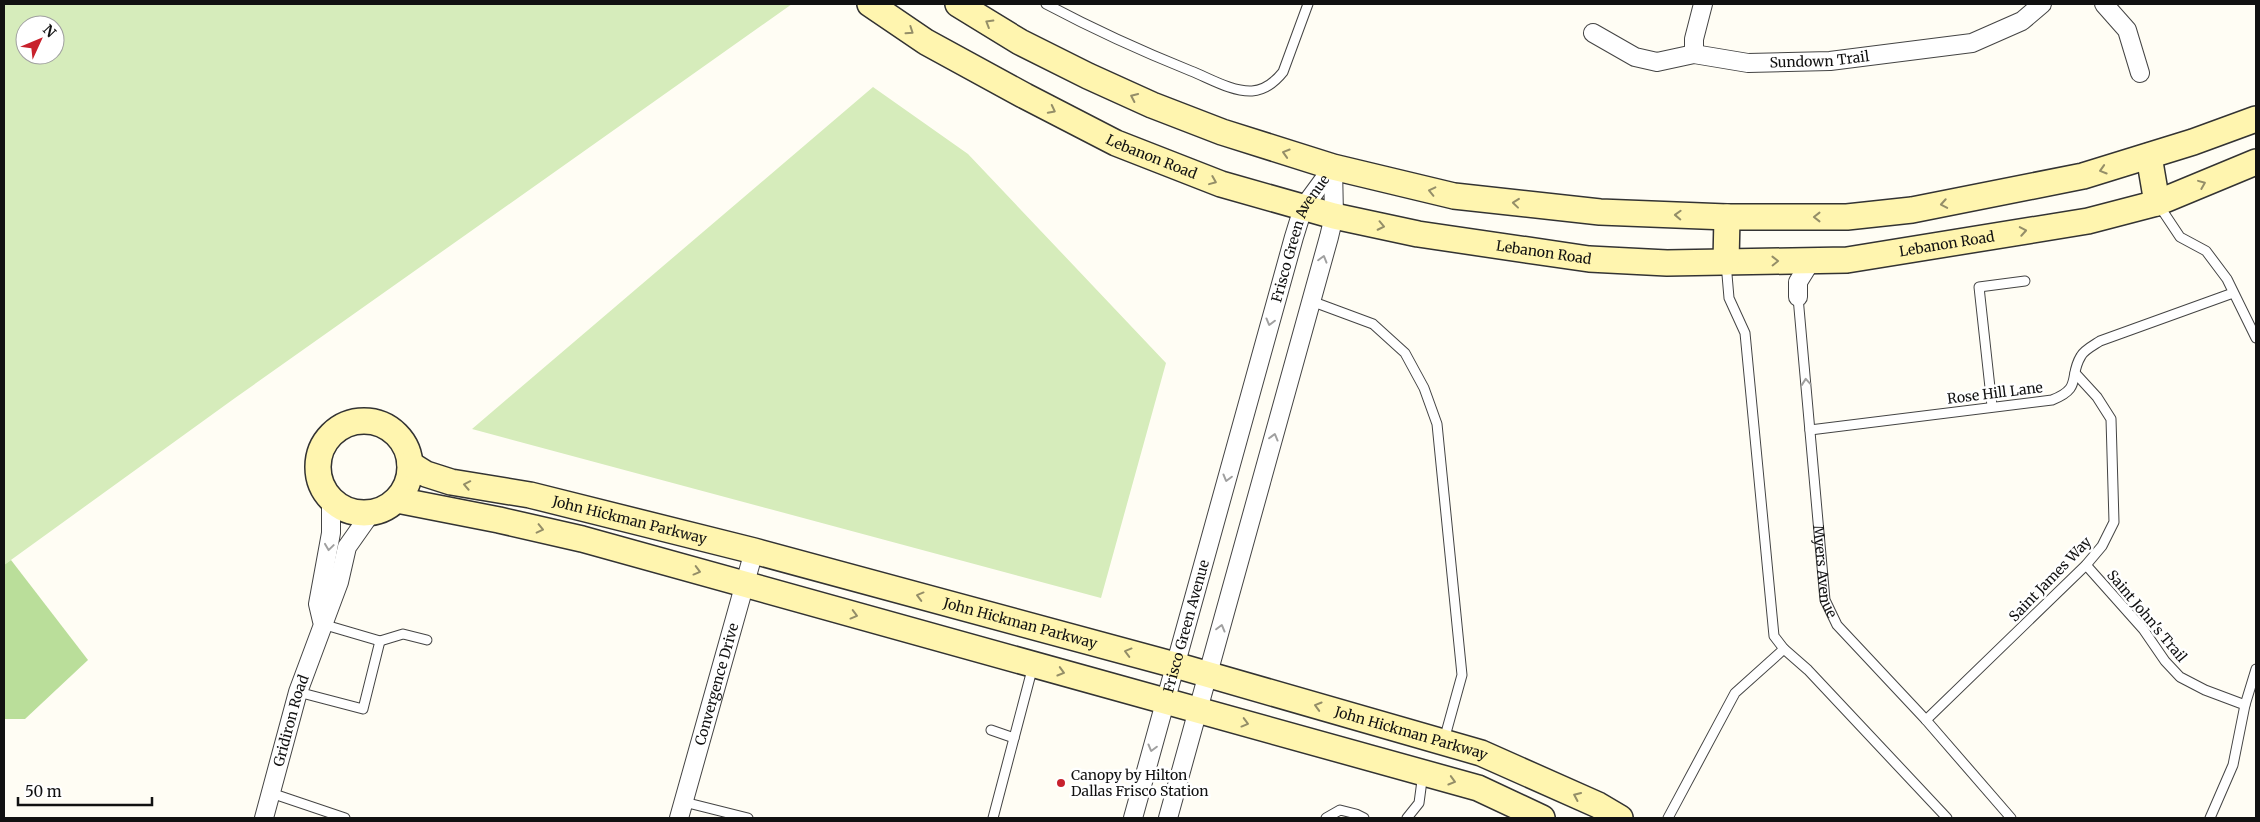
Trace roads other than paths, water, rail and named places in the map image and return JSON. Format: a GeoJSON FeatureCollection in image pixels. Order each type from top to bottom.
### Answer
{"type":"FeatureCollection","features":[{"type":"Feature","properties":{"kind":"main road","name":"Lebanon Road"},"geometry":{"type":"LineString","coordinates":[[870,4],[926,42],[1116,143],[1221,184],[1334,216],[1418,234],[1589,259],[1667,263],[1848,260],[2088,220],[2157,203],[2256,162]]}},
{"type":"Feature","properties":{"kind":"main road"},"geometry":{"type":"LineString","coordinates":[[958,4],[1020,42],[1152,105],[1222,132],[1333,167],[1454,196],[1600,212],[1726,217],[1847,217],[1912,210],[2083,176],[2149,156],[2256,118]]}},
{"type":"Feature","properties":{"kind":"main road"},"geometry":{"type":"LineString","coordinates":[[2149,156],[2157,203]]}},
{"type":"Feature","properties":{"kind":"main road"},"geometry":{"type":"LineString","coordinates":[[1726,217],[1726,262]]}},
{"type":"Feature","properties":{"kind":"main road"},"geometry":{"type":"LineString","coordinates":[[362,422],[376,423],[389,429],[400,438],[407,450],[410,464],[410,477],[405,490],[397,500],[385,509],[371,513],[356,513],[331,498],[322,486],[318,472],[320,457],[325,443],[334,432],[347,425],[362,422]]}},
{"type":"Feature","properties":{"kind":"main road","name":"John Hickman Parkway"},"geometry":{"type":"LineString","coordinates":[[410,464],[426,474],[451,482],[530,495],[754,551],[1175,665],[1444,743],[1481,754],[1598,805],[1620,818]]}},
{"type":"Feature","properties":{"kind":"main road"},"geometry":{"type":"LineString","coordinates":[[397,500],[582,539],[1034,664],[1478,788],[1542,818]]}},
{"type":"Feature","properties":{"kind":"street"},"geometry":{"type":"LineString","coordinates":[[1694,54],[1694,39],[1703,4]]}},
{"type":"Feature","properties":{"kind":"street","name":"Sundown Trail"},"geometry":{"type":"LineString","coordinates":[[1593,33],[1635,57],[1657,62],[1694,54],[1748,63],[1830,61],[1972,43],[2022,21],[2042,4]]}},
{"type":"Feature","properties":{"kind":"street"},"geometry":{"type":"LineString","coordinates":[[2104,4],[2127,30],[2140,72]]}},
{"type":"Feature","properties":{"kind":"street","name":"Frisco Green Avenue"},"geometry":{"type":"LineString","coordinates":[[1132,818],[1303,208],[1333,167]]}},
{"type":"Feature","properties":{"kind":"street","name":"Frisco Green Avenue"},"geometry":{"type":"LineString","coordinates":[[1168,818],[1334,216],[1333,167]]}},
{"type":"Feature","properties":{"kind":"street","name":"Myers Avenue"},"geometry":{"type":"LineString","coordinates":[[1798,297],[1798,282],[1811,261]]}},
{"type":"Feature","properties":{"kind":"street","name":"Gridiron Road"},"geometry":{"type":"LineString","coordinates":[[322,624],[318,604],[331,533],[331,498]]}},
{"type":"Feature","properties":{"kind":"street","name":"Gridiron Road"},"geometry":{"type":"LineString","coordinates":[[264,818],[298,692],[339,582],[347,547],[371,513]]}},
{"type":"Feature","properties":{"kind":"street","name":"Convergence Drive"},"geometry":{"type":"LineString","coordinates":[[682,810],[754,551]]}},
{"type":"Feature","properties":{"kind":"lane"},"geometry":{"type":"LineString","coordinates":[[1046,4],[1136,48],[1217,82],[1251,91],[1269,86],[1283,72],[1308,4]]}},
{"type":"Feature","properties":{"kind":"lane"},"geometry":{"type":"LineString","coordinates":[[2157,203],[2180,237],[2206,251],[2227,280],[2256,338]]}},
{"type":"Feature","properties":{"kind":"lane"},"geometry":{"type":"LineString","coordinates":[[1726,262],[1729,298],[1745,334],[1774,636],[1784,649],[1808,670],[1948,818]]}},
{"type":"Feature","properties":{"kind":"lane"},"geometry":{"type":"LineString","coordinates":[[1992,406],[1980,287],[2025,281]]}},
{"type":"Feature","properties":{"kind":"lane","name":"Rose Hill Lane"},"geometry":{"type":"LineString","coordinates":[[1810,430],[2052,400],[2062,396],[2072,388],[2081,355],[2100,341],[2233,293]]}},
{"type":"Feature","properties":{"kind":"lane","name":"Myers Avenue"},"geometry":{"type":"LineString","coordinates":[[1798,297],[1825,600],[1838,625],[1926,720],[2011,818]]}},
{"type":"Feature","properties":{"kind":"lane"},"geometry":{"type":"LineString","coordinates":[[1311,301],[1373,324],[1405,353],[1424,388],[1437,424],[1462,675],[1444,743]]}},
{"type":"Feature","properties":{"kind":"lane","name":"Saint James Way"},"geometry":{"type":"LineString","coordinates":[[1926,720],[2086,565],[2102,546],[2114,522],[2110,419],[2097,397],[2075,374]]}},
{"type":"Feature","properties":{"kind":"lane","name":"Saint John's Trail"},"geometry":{"type":"LineString","coordinates":[[2086,565],[2142,629],[2165,661],[2180,677],[2205,690],[2245,705]]}},
{"type":"Feature","properties":{"kind":"lane"},"geometry":{"type":"LineString","coordinates":[[322,624],[380,641],[403,634],[427,640]]}},
{"type":"Feature","properties":{"kind":"lane"},"geometry":{"type":"LineString","coordinates":[[298,692],[363,709],[380,641]]}},
{"type":"Feature","properties":{"kind":"lane"},"geometry":{"type":"LineString","coordinates":[[1668,818],[1735,693],[1784,649]]}},
{"type":"Feature","properties":{"kind":"lane"},"geometry":{"type":"LineString","coordinates":[[993,818],[1034,664]]}},
{"type":"Feature","properties":{"kind":"lane"},"geometry":{"type":"LineString","coordinates":[[2210,818],[2233,764],[2245,705],[2256,668]]}},
{"type":"Feature","properties":{"kind":"lane"},"geometry":{"type":"LineString","coordinates":[[991,730],[1014,738]]}},
{"type":"Feature","properties":{"kind":"lane"},"geometry":{"type":"LineString","coordinates":[[1407,818],[1419,803],[1423,773]]}},
{"type":"Feature","properties":{"kind":"lane"},"geometry":{"type":"LineString","coordinates":[[271,793],[345,818]]}},
{"type":"Feature","properties":{"kind":"lane"},"geometry":{"type":"LineString","coordinates":[[682,810],[748,818]]}},
{"type":"Feature","properties":{"kind":"lane"},"geometry":{"type":"LineString","coordinates":[[1326,818],[1340,810],[1364,818]]}},
{"type":"Feature","properties":{"kind":"place","name":"Canopy by Hilton Dallas Frisco Station"},"geometry":{"type":"Point","coordinates":[1061,783]}}]}
